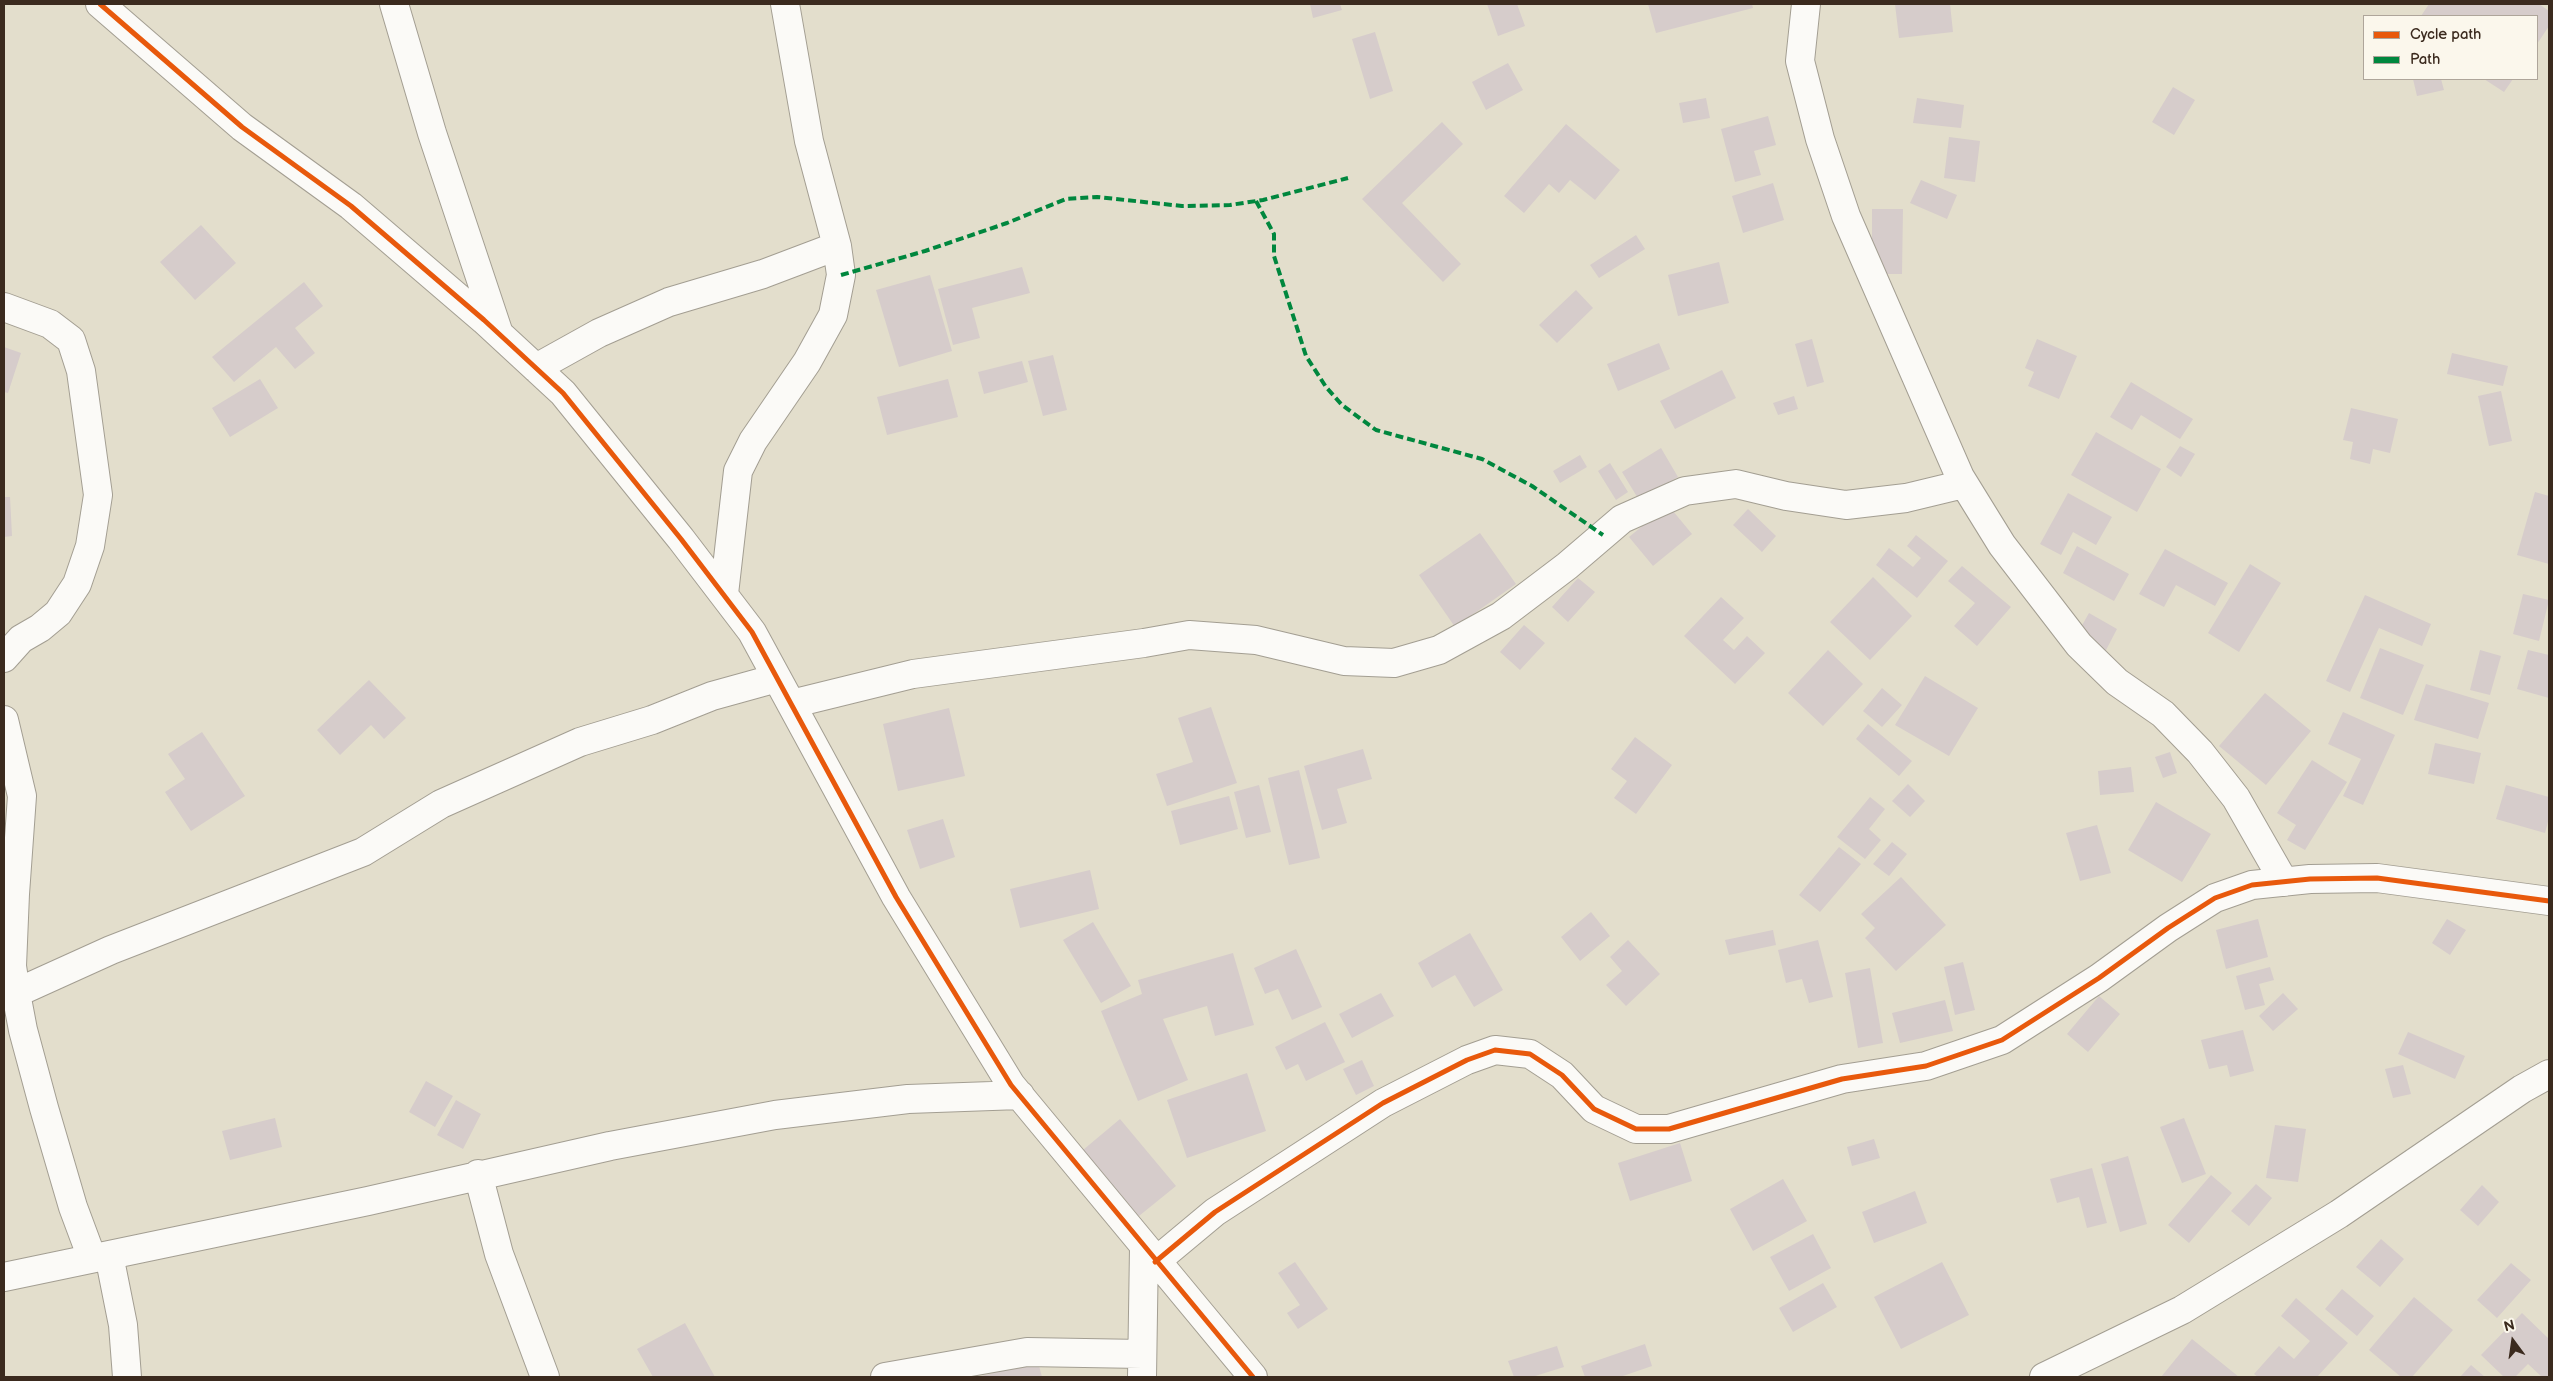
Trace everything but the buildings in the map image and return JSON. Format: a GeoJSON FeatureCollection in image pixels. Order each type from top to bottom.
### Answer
{"type":"FeatureCollection","features":[{"type":"Feature","properties":{"kind":"street"},"geometry":{"type":"LineString","coordinates":[[394,4],[432,133],[499,334]]}},
{"type":"Feature","properties":{"kind":"street"},"geometry":{"type":"LineString","coordinates":[[724,594],[738,471],[753,440],[807,362],[833,315],[842,276],[837,246],[808,141],[785,4]]}},
{"type":"Feature","properties":{"kind":"street"},"geometry":{"type":"LineString","coordinates":[[1806,4],[1800,61],[1820,139],[1846,216],[1902,348],[1964,484],[2002,545],[2078,645],[2118,682],[2163,714],[2200,752],[2236,798],[2284,882]]}},
{"type":"Feature","properties":{"kind":"street"},"geometry":{"type":"LineString","coordinates":[[115,9],[242,127],[351,206],[499,334],[563,393],[724,594],[752,632],[896,897],[1020,1096],[1149,1255],[1252,1377]]}},
{"type":"Feature","properties":{"kind":"street"},"geometry":{"type":"LineString","coordinates":[[536,368],[599,333],[669,302],[763,274],[837,246]]}},
{"type":"Feature","properties":{"kind":"street"},"geometry":{"type":"LineString","coordinates":[[4,307],[50,324],[71,340],[81,370],[98,495],[90,546],[77,584],[58,613],[40,628],[21,639],[4,658]]}},
{"type":"Feature","properties":{"kind":"street"},"geometry":{"type":"LineString","coordinates":[[792,704],[913,674],[1144,644],[1188,635],[1256,640],[1344,661],[1394,663],[1439,650],[1501,616],[1567,566],[1622,519],[1685,492],[1736,484],[1786,496],[1846,505],[1906,498],[1964,484]]}},
{"type":"Feature","properties":{"kind":"street"},"geometry":{"type":"LineString","coordinates":[[16,993],[111,950],[363,852],[442,804],[580,742],[652,720],[712,696],[777,678]]}},
{"type":"Feature","properties":{"kind":"street"},"geometry":{"type":"LineString","coordinates":[[4,720],[22,796],[14,894],[12,966],[16,993],[23,1030],[73,1207],[100,1257],[122,1325],[128,1377]]}},
{"type":"Feature","properties":{"kind":"street"},"geometry":{"type":"LineString","coordinates":[[1149,1255],[1383,1103],[1467,1060],[1495,1050],[1530,1054],[1562,1075],[1594,1109],[1636,1129],[1669,1129],[1842,1080],[1926,1066],[2002,1040],[2083,989],[2168,928],[2215,898],[2252,885],[2310,879],[2377,878],[2549,901]]}},
{"type":"Feature","properties":{"kind":"street"},"geometry":{"type":"LineString","coordinates":[[2044,1377],[2182,1310],[2339,1214],[2522,1089],[2549,1074]]}},
{"type":"Feature","properties":{"kind":"street"},"geometry":{"type":"LineString","coordinates":[[4,1277],[368,1201],[478,1174],[610,1146],[775,1116],[908,1099],[1020,1096]]}},
{"type":"Feature","properties":{"kind":"street"},"geometry":{"type":"LineString","coordinates":[[478,1174],[499,1254],[546,1377]]}},
{"type":"Feature","properties":{"kind":"street"},"geometry":{"type":"LineString","coordinates":[[885,1377],[1027,1352],[1142,1366],[1149,1255]]}},
{"type":"Feature","properties":{"kind":"marked path"},"geometry":{"type":"LineString","coordinates":[[841,275],[925,251],[1007,223],[1066,199],[1097,197],[1182,206],[1230,205],[1263,200],[1348,178]]}},
{"type":"Feature","properties":{"kind":"marked path"},"geometry":{"type":"LineString","coordinates":[[1256,201],[1274,234],[1274,256],[1306,356],[1326,387],[1342,405],[1376,430],[1482,459],[1532,486],[1603,535]]}},
{"type":"Feature","properties":{"kind":"cycle path"},"geometry":{"type":"LineString","coordinates":[[100,4],[242,127],[351,206],[484,320],[563,393],[681,539],[752,632],[896,897],[1011,1085],[1253,1377]]}},
{"type":"Feature","properties":{"kind":"cycle path"},"geometry":{"type":"LineString","coordinates":[[1155,1262],[1215,1212],[1383,1103],[1467,1060],[1495,1050],[1530,1054],[1562,1075],[1594,1109],[1636,1129],[1669,1129],[1842,1079],[1926,1066],[2002,1040],[2099,978],[2168,928],[2215,898],[2252,885],[2310,879],[2377,878],[2549,901]]}}]}
